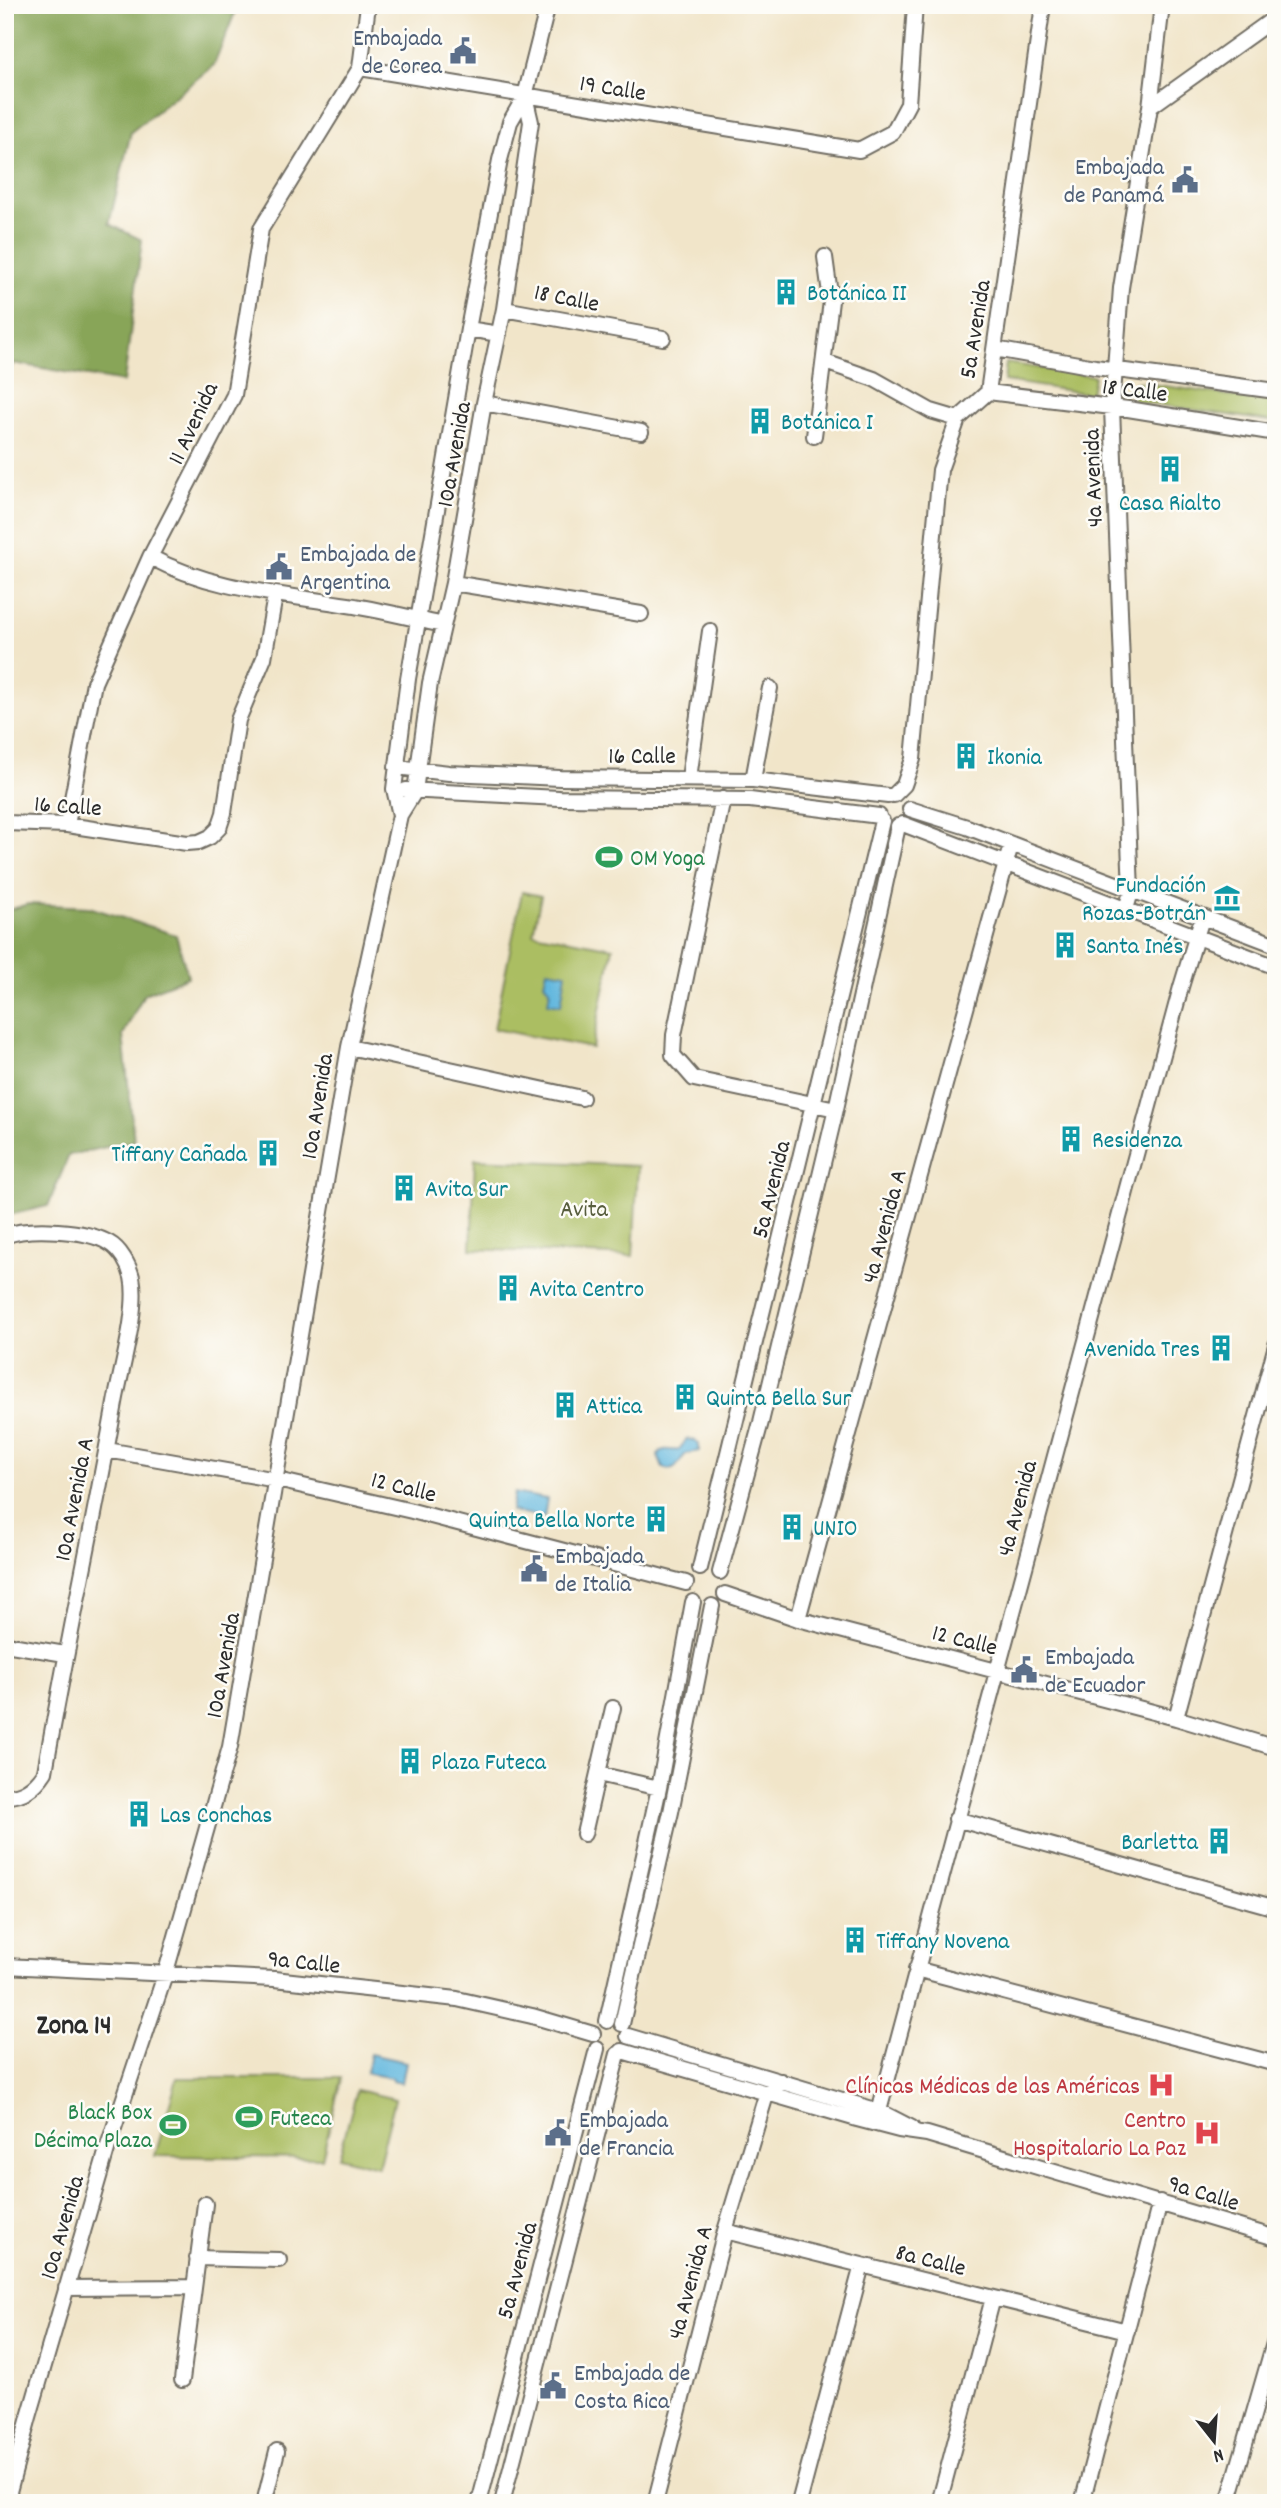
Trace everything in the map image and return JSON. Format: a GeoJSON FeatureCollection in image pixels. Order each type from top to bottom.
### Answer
{"type":"FeatureCollection","features":[{"type":"Feature","properties":{"kind":"street","name":"11 Avenida"},"geometry":{"type":"LineString","coordinates":[[67,825],[94,682],[150,557],[232,401],[261,229],[360,68],[368,5]]}},
{"type":"Feature","properties":{"kind":"street","name":"10a Avenida"},"geometry":{"type":"LineString","coordinates":[[400,815],[394,789],[396,767],[468,329],[500,160],[510,122],[525,96],[548,5]]}},
{"type":"Feature","properties":{"kind":"street","name":"19 Calle"},"geometry":{"type":"LineString","coordinates":[[360,68],[859,150],[893,132],[908,104],[915,5]]}},
{"type":"Feature","properties":{"kind":"street","name":"5a Avenida"},"geometry":{"type":"LineString","coordinates":[[899,800],[913,759],[940,470],[958,419],[988,392],[1043,5]]}},
{"type":"Feature","properties":{"kind":"street","name":"4a Avenida"},"geometry":{"type":"LineString","coordinates":[[1126,909],[1131,892],[1112,408],[1121,288],[1150,107],[1162,5]]}},
{"type":"Feature","properties":{"kind":"street"},"geometry":{"type":"LineString","coordinates":[[1150,107],[1276,17]]}},
{"type":"Feature","properties":{"kind":"street","name":"10a Avenida"},"geometry":{"type":"LineString","coordinates":[[6,2503],[66,2288],[112,2133],[165,1975],[230,1747],[349,1047],[400,815],[415,791],[430,683],[453,583],[504,309],[531,122],[525,96]]}},
{"type":"Feature","properties":{"kind":"street"},"geometry":{"type":"LineString","coordinates":[[814,436],[831,301],[825,257]]}},
{"type":"Feature","properties":{"kind":"street","name":"18 Calle"},"geometry":{"type":"LineString","coordinates":[[504,309],[663,338]]}},
{"type":"Feature","properties":{"kind":"street"},"geometry":{"type":"LineString","coordinates":[[468,329],[499,334]]}},
{"type":"Feature","properties":{"kind":"street","name":"18 Calle"},"geometry":{"type":"LineString","coordinates":[[995,349],[1276,391]]}},
{"type":"Feature","properties":{"kind":"street"},"geometry":{"type":"LineString","coordinates":[[825,362],[874,379],[931,411],[958,419]]}},
{"type":"Feature","properties":{"kind":"street","name":"18 Calle"},"geometry":{"type":"LineString","coordinates":[[988,392],[1276,433]]}},
{"type":"Feature","properties":{"kind":"street"},"geometry":{"type":"LineString","coordinates":[[485,403],[641,432]]}},
{"type":"Feature","properties":{"kind":"street"},"geometry":{"type":"LineString","coordinates":[[150,557],[174,570],[275,596],[349,605],[443,625]]}},
{"type":"Feature","properties":{"kind":"street"},"geometry":{"type":"LineString","coordinates":[[453,583],[641,614]]}},
{"type":"Feature","properties":{"kind":"street","name":"16 Calle"},"geometry":{"type":"LineString","coordinates":[[5,823],[67,825],[187,843],[210,837],[219,828],[225,813],[238,720],[264,658],[275,596]]}},
{"type":"Feature","properties":{"kind":"street"},"geometry":{"type":"LineString","coordinates":[[689,778],[709,631]]}},
{"type":"Feature","properties":{"kind":"street"},"geometry":{"type":"LineString","coordinates":[[753,780],[770,688]]}},
{"type":"Feature","properties":{"kind":"street","name":"16 Calle"},"geometry":{"type":"LineString","coordinates":[[396,767],[560,778],[753,780],[899,800],[1131,892],[1276,945]]}},
{"type":"Feature","properties":{"kind":"street","name":"16 Calle"},"geometry":{"type":"LineString","coordinates":[[394,789],[559,798],[723,799],[880,818]]}},
{"type":"Feature","properties":{"kind":"street"},"geometry":{"type":"LineString","coordinates":[[394,841],[406,818],[417,806],[428,798],[447,792]]}},
{"type":"Feature","properties":{"kind":"street"},"geometry":{"type":"LineString","coordinates":[[723,799],[674,1035],[673,1055],[694,1079],[836,1109]]}},
{"type":"Feature","properties":{"kind":"street"},"geometry":{"type":"LineString","coordinates":[[899,800],[907,820],[891,827],[880,818],[880,804],[899,800]]}},
{"type":"Feature","properties":{"kind":"street","name":"5a Avenida"},"geometry":{"type":"LineString","coordinates":[[700,1568],[814,1106],[880,818]]}},
{"type":"Feature","properties":{"kind":"street","name":"5a Avenida"},"geometry":{"type":"LineString","coordinates":[[720,1572],[761,1422],[900,825]]}},
{"type":"Feature","properties":{"kind":"street"},"geometry":{"type":"LineString","coordinates":[[900,825],[1007,863],[1276,967]]}},
{"type":"Feature","properties":{"kind":"street","name":"4a Avenida A"},"geometry":{"type":"LineString","coordinates":[[798,1619],[1011,845]]}},
{"type":"Feature","properties":{"kind":"street","name":"4a Avenida"},"geometry":{"type":"LineString","coordinates":[[879,2111],[996,1670],[1202,918]]}},
{"type":"Feature","properties":{"kind":"street"},"geometry":{"type":"LineString","coordinates":[[349,1047],[582,1098]]}},
{"type":"Feature","properties":{"kind":"street","name":"10a Avenida A"},"geometry":{"type":"LineString","coordinates":[[5,1236],[68,1232],[110,1243],[125,1259],[132,1278],[133,1306],[65,1654],[45,1772],[35,1787],[12,1797],[5,1796]]}},
{"type":"Feature","properties":{"kind":"street"},"geometry":{"type":"LineString","coordinates":[[1176,1718],[1276,1345]]}},
{"type":"Feature","properties":{"kind":"street","name":"12 Calle"},"geometry":{"type":"LineString","coordinates":[[107,1450],[277,1480],[412,1511],[687,1583]]}},
{"type":"Feature","properties":{"kind":"street"},"geometry":{"type":"LineString","coordinates":[[711,1567],[720,1572],[726,1580],[725,1594],[720,1602],[702,1607],[692,1602],[687,1593],[691,1573],[700,1568],[711,1567]]}},
{"type":"Feature","properties":{"kind":"street","name":"12 Calle"},"geometry":{"type":"LineString","coordinates":[[725,1594],[798,1619],[1176,1718],[1276,1748]]}},
{"type":"Feature","properties":{"kind":"street"},"geometry":{"type":"LineString","coordinates":[[607,2021],[598,2025],[593,2034],[597,2049],[607,2055],[622,2041],[607,2021],[659,1788],[692,1602]]}},
{"type":"Feature","properties":{"kind":"street","name":"5a Avenida"},"geometry":{"type":"LineString","coordinates":[[502,2503],[610,2077],[622,2041],[712,1606]]}},
{"type":"Feature","properties":{"kind":"street"},"geometry":{"type":"LineString","coordinates":[[5,1644],[65,1654]]}},
{"type":"Feature","properties":{"kind":"street"},"geometry":{"type":"LineString","coordinates":[[584,1834],[613,1708]]}},
{"type":"Feature","properties":{"kind":"street"},"geometry":{"type":"LineString","coordinates":[[598,1774],[659,1788]]}},
{"type":"Feature","properties":{"kind":"street"},"geometry":{"type":"LineString","coordinates":[[956,1819],[1276,1908]]}},
{"type":"Feature","properties":{"kind":"street","name":"9a Calle"},"geometry":{"type":"LineString","coordinates":[[5,1966],[274,1979],[457,1999],[532,2016],[593,2034]]}},
{"type":"Feature","properties":{"kind":"street"},"geometry":{"type":"LineString","coordinates":[[916,1969],[1276,2064]]}},
{"type":"Feature","properties":{"kind":"street","name":"9a Calle"},"geometry":{"type":"LineString","coordinates":[[622,2041],[640,2056],[858,2119],[917,2132],[1276,2238]]}},
{"type":"Feature","properties":{"kind":"street","name":"9a Calle"},"geometry":{"type":"LineString","coordinates":[[622,2041],[781,2081],[879,2111],[917,2132]]}},
{"type":"Feature","properties":{"kind":"street","name":"5a Avenida"},"geometry":{"type":"LineString","coordinates":[[479,2503],[597,2049]]}},
{"type":"Feature","properties":{"kind":"street"},"geometry":{"type":"LineString","coordinates":[[610,2077],[620,2064],[640,2056]]}},
{"type":"Feature","properties":{"kind":"street"},"geometry":{"type":"LineString","coordinates":[[767,2092],[781,2081]]}},
{"type":"Feature","properties":{"kind":"street","name":"4a Avenida A"},"geometry":{"type":"LineString","coordinates":[[655,2503],[725,2231],[767,2092]]}},
{"type":"Feature","properties":{"kind":"street"},"geometry":{"type":"LineString","coordinates":[[858,2119],[879,2111]]}},
{"type":"Feature","properties":{"kind":"street"},"geometry":{"type":"LineString","coordinates":[[1082,2503],[1160,2202]]}},
{"type":"Feature","properties":{"kind":"street"},"geometry":{"type":"LineString","coordinates":[[182,2380],[205,2204]]}},
{"type":"Feature","properties":{"kind":"street","name":"8a Calle"},"geometry":{"type":"LineString","coordinates":[[725,2231],[1126,2331]]}},
{"type":"Feature","properties":{"kind":"street"},"geometry":{"type":"LineString","coordinates":[[197,2258],[279,2260]]}},
{"type":"Feature","properties":{"kind":"street"},"geometry":{"type":"LineString","coordinates":[[799,2503],[862,2265]]}},
{"type":"Feature","properties":{"kind":"street"},"geometry":{"type":"LineString","coordinates":[[66,2288],[193,2287]]}},
{"type":"Feature","properties":{"kind":"street"},"geometry":{"type":"LineString","coordinates":[[939,2503],[993,2298]]}},
{"type":"Feature","properties":{"kind":"street"},"geometry":{"type":"LineString","coordinates":[[1228,2503],[1276,2336]]}},
{"type":"Feature","properties":{"kind":"street"},"geometry":{"type":"LineString","coordinates":[[264,2503],[277,2451]]}},
{"type":"Feature","properties":{"kind":"green space"},"geometry":{"type":"Polygon","coordinates":[[[5,5],[238,5],[214,65],[131,132],[109,224],[142,240],[124,382],[13,363],[7,378],[5,433],[5,5]]]}},
{"type":"Feature","properties":{"kind":"green space"},"geometry":{"type":"Polygon","coordinates":[[[1006,363],[1094,376],[1091,394],[1004,381],[1006,363]]]}},
{"type":"Feature","properties":{"kind":"green space"},"geometry":{"type":"Polygon","coordinates":[[[1137,382],[1276,402],[1276,422],[1134,401],[1130,390],[1137,382]]]}},
{"type":"Feature","properties":{"kind":"green space"},"geometry":{"type":"Polygon","coordinates":[[[522,892],[541,896],[533,933],[613,948],[592,1048],[494,1029],[522,892]]]}},
{"type":"Feature","properties":{"kind":"green space"},"geometry":{"type":"Polygon","coordinates":[[[28,904],[89,907],[176,935],[188,977],[144,994],[123,1035],[134,1141],[69,1155],[48,1206],[5,1216],[5,911],[28,904]]]}},
{"type":"Feature","properties":{"kind":"green space","name":"Avita"},"geometry":{"type":"Polygon","coordinates":[[[475,1159],[638,1166],[633,1256],[471,1249],[475,1159]]]}},
{"type":"Feature","properties":{"kind":"green space","name":"Futeca"},"geometry":{"type":"Polygon","coordinates":[[[177,2078],[341,2078],[322,2158],[155,2156],[177,2078]]]}},
{"type":"Feature","properties":{"kind":"green space"},"geometry":{"type":"Polygon","coordinates":[[[357,2090],[395,2099],[378,2167],[339,2157],[357,2090]]]}},
{"type":"Feature","properties":{"kind":"water"},"geometry":{"type":"Polygon","coordinates":[[[547,970],[566,973],[561,1005],[548,1003],[550,990],[544,983],[547,970]]]}},
{"type":"Feature","properties":{"kind":"water"},"geometry":{"type":"Polygon","coordinates":[[[686,1439],[696,1441],[699,1451],[686,1454],[674,1468],[663,1468],[658,1456],[660,1453],[664,1450],[679,1450],[686,1439]]]}},
{"type":"Feature","properties":{"kind":"water"},"geometry":{"type":"Polygon","coordinates":[[[514,1493],[547,1499],[544,1517],[511,1511],[514,1493]]]}},
{"type":"Feature","properties":{"kind":"water"},"geometry":{"type":"Polygon","coordinates":[[[370,2054],[406,2062],[402,2083],[392,2081],[392,2078],[366,2073],[370,2054]]]}},
{"type":"Feature","properties":{"kind":"place","name":"Embajada de Corea"},"geometry":{"type":"Point","coordinates":[463,51]}},
{"type":"Feature","properties":{"kind":"place","name":"Embajada de Panamá"},"geometry":{"type":"Point","coordinates":[1185,180]}},
{"type":"Feature","properties":{"kind":"place","name":"Botánica II"},"geometry":{"type":"Point","coordinates":[786,292]}},
{"type":"Feature","properties":{"kind":"place","name":"Botánica I"},"geometry":{"type":"Point","coordinates":[760,421]}},
{"type":"Feature","properties":{"kind":"place","name":"Casa Rialto"},"geometry":{"type":"Point","coordinates":[1170,469]}},
{"type":"Feature","properties":{"kind":"place","name":"Embajada de Argentina"},"geometry":{"type":"Point","coordinates":[279,567]}},
{"type":"Feature","properties":{"kind":"place","name":"Ikonia"},"geometry":{"type":"Point","coordinates":[966,756]}},
{"type":"Feature","properties":{"kind":"place","name":"OM Yoga"},"geometry":{"type":"Point","coordinates":[609,857]}},
{"type":"Feature","properties":{"kind":"place","name":"Fundación Rozas-Botrán"},"geometry":{"type":"Point","coordinates":[1227,898]}},
{"type":"Feature","properties":{"kind":"place","name":"Santa Inés"},"geometry":{"type":"Point","coordinates":[1065,945]}},
{"type":"Feature","properties":{"kind":"place","name":"Residenza"},"geometry":{"type":"Point","coordinates":[1071,1139]}},
{"type":"Feature","properties":{"kind":"place","name":"Tiffany Cañada"},"geometry":{"type":"Point","coordinates":[268,1153]}},
{"type":"Feature","properties":{"kind":"place","name":"Avita Sur"},"geometry":{"type":"Point","coordinates":[404,1188]}},
{"type":"Feature","properties":{"kind":"place","name":"Avita Centro"},"geometry":{"type":"Point","coordinates":[508,1288]}},
{"type":"Feature","properties":{"kind":"place","name":"Avenida Tres"},"geometry":{"type":"Point","coordinates":[1221,1348]}},
{"type":"Feature","properties":{"kind":"place","name":"Quinta Bella Sur"},"geometry":{"type":"Point","coordinates":[685,1397]}},
{"type":"Feature","properties":{"kind":"place","name":"Attica"},"geometry":{"type":"Point","coordinates":[565,1405]}},
{"type":"Feature","properties":{"kind":"place","name":"Quinta Bella Norte"},"geometry":{"type":"Point","coordinates":[656,1519]}},
{"type":"Feature","properties":{"kind":"place","name":"UNIO"},"geometry":{"type":"Point","coordinates":[792,1527]}},
{"type":"Feature","properties":{"kind":"place","name":"Embajada de Italia"},"geometry":{"type":"Point","coordinates":[534,1569]}},
{"type":"Feature","properties":{"kind":"place","name":"Embajada de Ecuador"},"geometry":{"type":"Point","coordinates":[1024,1670]}},
{"type":"Feature","properties":{"kind":"place","name":"Plaza Futeca"},"geometry":{"type":"Point","coordinates":[410,1761]}},
{"type":"Feature","properties":{"kind":"place","name":"Las Conchas"},"geometry":{"type":"Point","coordinates":[139,1814]}},
{"type":"Feature","properties":{"kind":"place","name":"Barletta"},"geometry":{"type":"Point","coordinates":[1219,1841]}},
{"type":"Feature","properties":{"kind":"place","name":"Tiffany Novena"},"geometry":{"type":"Point","coordinates":[855,1940]}},
{"type":"Feature","properties":{"kind":"place","name":"Clínicas Médicas de las Américas"},"geometry":{"type":"Point","coordinates":[1161,2085]}},
{"type":"Feature","properties":{"kind":"place","name":"Futeca"},"geometry":{"type":"Point","coordinates":[249,2117]}},
{"type":"Feature","properties":{"kind":"place","name":"Black Box Décima Plaza"},"geometry":{"type":"Point","coordinates":[173,2125]}},
{"type":"Feature","properties":{"kind":"place","name":"Embajada de Francia"},"geometry":{"type":"Point","coordinates":[558,2133]}},
{"type":"Feature","properties":{"kind":"place","name":"Centro Hospitalario La Paz"},"geometry":{"type":"Point","coordinates":[1207,2133]}},
{"type":"Feature","properties":{"kind":"place","name":"Embajada de Costa Rica"},"geometry":{"type":"Point","coordinates":[553,2386]}},
{"type":"Feature","properties":{"kind":"district","name":"Zona 14"},"geometry":{"type":"Point","coordinates":[74,2023]}}]}
